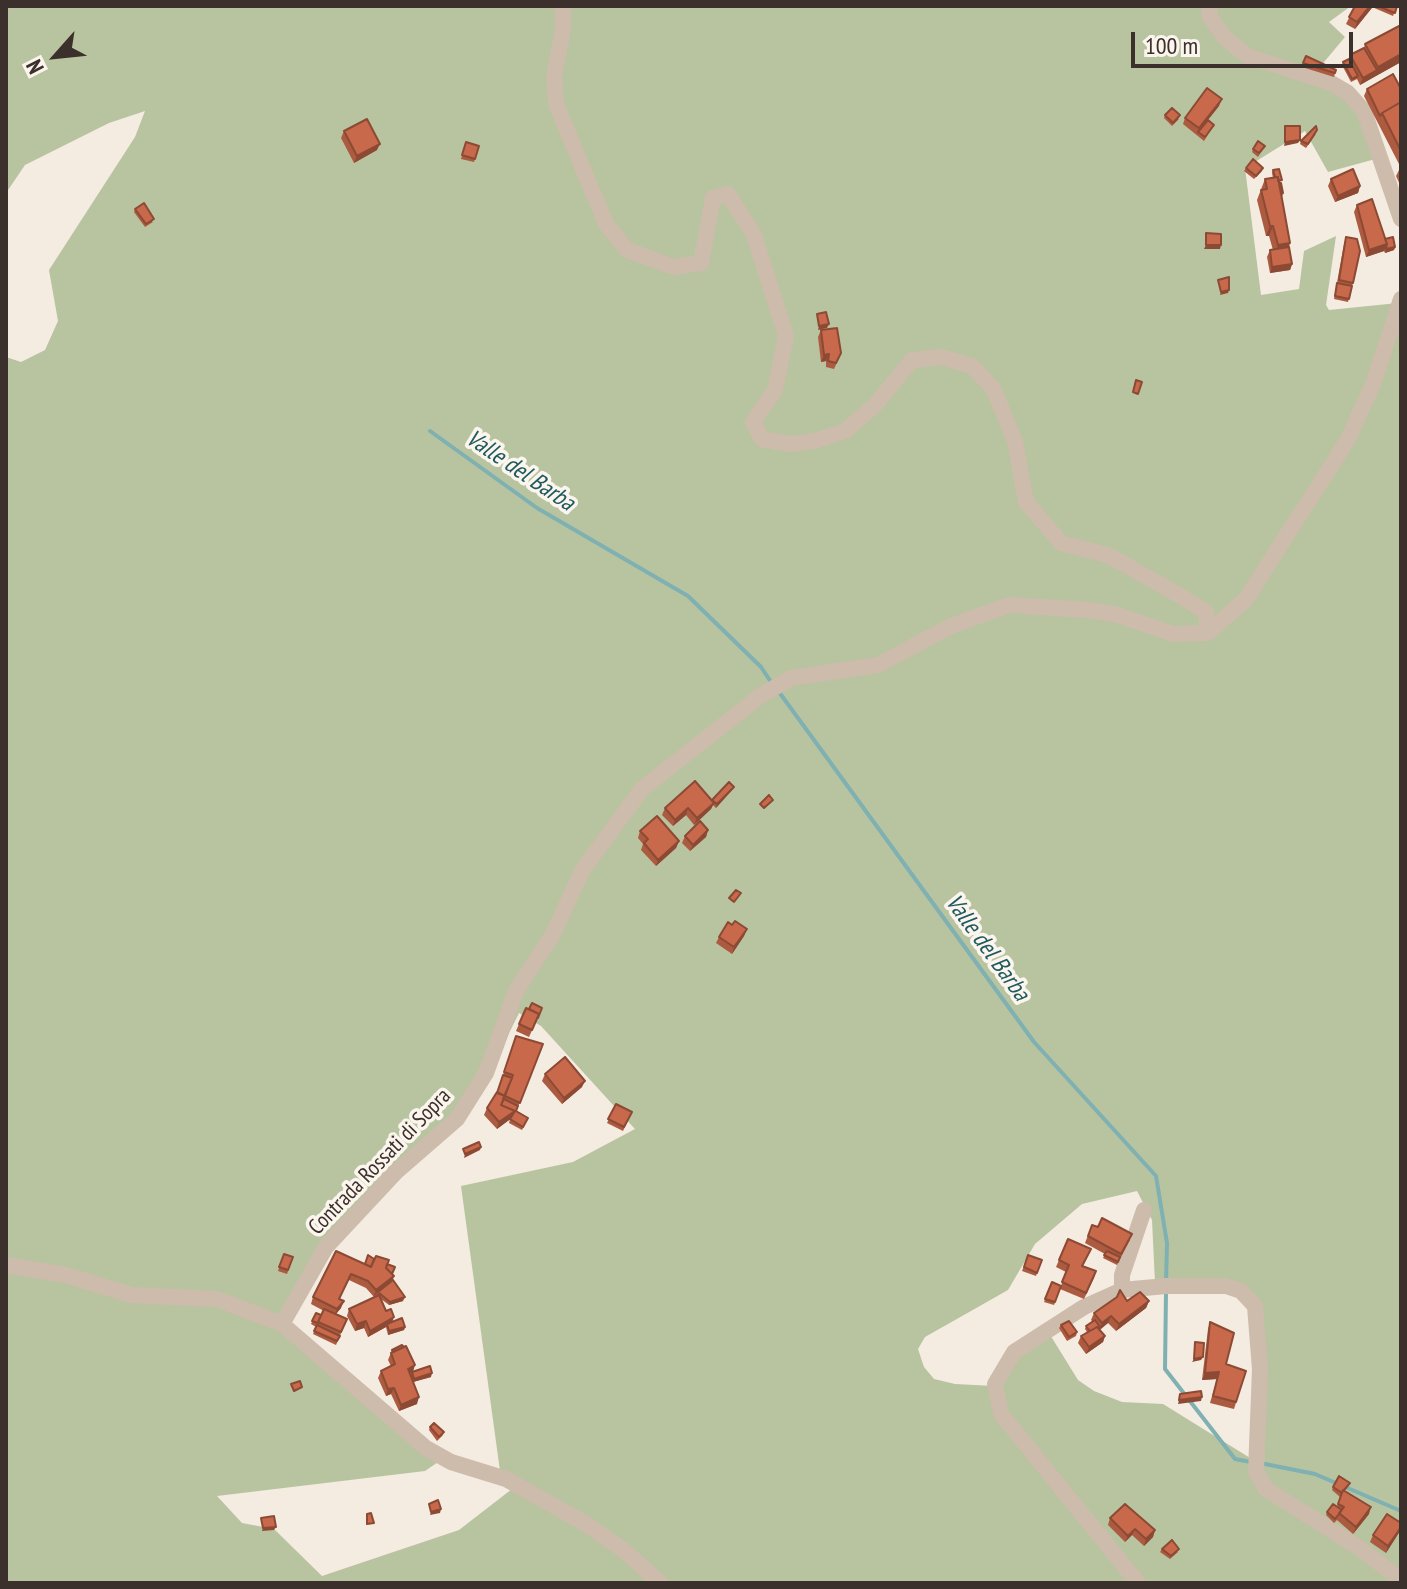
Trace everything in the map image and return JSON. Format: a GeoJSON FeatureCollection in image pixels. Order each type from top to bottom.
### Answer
{"type":"FeatureCollection","features":[{"type":"Feature","properties":{"kind":"street"},"geometry":{"type":"LineString","coordinates":[[563,6],[563,30],[554,76],[556,104],[606,224],[627,250],[674,267],[701,263],[713,198],[728,194],[754,235],[786,336],[775,390],[753,422],[762,439],[790,444],[815,441],[845,431],[875,405],[912,360],[941,357],[972,366],[993,388],[1015,441],[1026,502],[1061,543],[1110,556],[1177,594],[1206,612],[1208,633]]}},
{"type":"Feature","properties":{"kind":"street"},"geometry":{"type":"LineString","coordinates":[[1209,6],[1210,17],[1224,37],[1247,56],[1331,83],[1348,93],[1364,111],[1401,219]]}},
{"type":"Feature","properties":{"kind":"street"},"geometry":{"type":"LineString","coordinates":[[1208,633],[1246,599],[1347,441],[1373,384],[1401,299]]}},
{"type":"Feature","properties":{"kind":"street","name":"Contrada Rossati di Sopra"},"geometry":{"type":"LineString","coordinates":[[282,1324],[326,1247],[396,1172],[457,1119],[486,1073],[516,991],[553,934],[583,869],[642,789],[760,696],[791,678],[878,665],[951,626],[1009,605],[1089,610],[1118,615],[1173,634],[1208,633]]}},
{"type":"Feature","properties":{"kind":"street"},"geometry":{"type":"LineString","coordinates":[[1122,1290],[1122,1275],[1144,1210]]}},
{"type":"Feature","properties":{"kind":"street"},"geometry":{"type":"LineString","coordinates":[[6,1265],[66,1275],[131,1295],[217,1299],[282,1324],[426,1448],[451,1462],[506,1479],[586,1524],[626,1552],[660,1583]]}},
{"type":"Feature","properties":{"kind":"street"},"geometry":{"type":"LineString","coordinates":[[1138,1583],[1001,1414],[995,1384],[1006,1362],[1023,1344],[1094,1301],[1122,1290],[1161,1286],[1226,1286],[1241,1291],[1255,1306],[1260,1369],[1256,1472],[1266,1489],[1361,1549],[1401,1580]]}},
{"type":"Feature","properties":{"kind":"green space"},"geometry":{"type":"Polygon","coordinates":[[[6,6],[1351,6],[1329,22],[1345,37],[1309,80],[1345,94],[1361,114],[1379,158],[1328,172],[1305,131],[1245,168],[1261,295],[1299,289],[1304,251],[1336,236],[1326,305],[1329,310],[1398,303],[1401,283],[1401,1583],[6,1583],[6,357],[21,362],[45,350],[58,321],[49,270],[135,137],[145,111],[109,123],[25,165],[6,193],[6,6]],[[519,1013],[469,1114],[381,1191],[320,1266],[289,1319],[299,1336],[447,1456],[425,1471],[217,1496],[242,1523],[274,1529],[322,1576],[459,1530],[521,1482],[500,1471],[461,1186],[573,1162],[635,1129],[541,1026],[519,1013]],[[1137,1191],[1082,1204],[1035,1244],[1008,1290],[925,1337],[918,1349],[924,1367],[934,1379],[955,1384],[994,1386],[1044,1325],[1078,1380],[1094,1391],[1122,1402],[1163,1404],[1255,1461],[1257,1302],[1239,1286],[1155,1283],[1152,1220],[1137,1191]]]}},
{"type":"Feature","properties":{"kind":"building"},"geometry":{"type":"Polygon","coordinates":[[[1355,6],[1370,6],[1357,22],[1349,17],[1355,6]]]}},
{"type":"Feature","properties":{"kind":"building"},"geometry":{"type":"Polygon","coordinates":[[[1378,6],[1397,6],[1395,13],[1378,6]]]}},
{"type":"Feature","properties":{"kind":"building"},"geometry":{"type":"Polygon","coordinates":[[[1401,25],[1401,54],[1378,67],[1365,44],[1401,25]]]}},
{"type":"Feature","properties":{"kind":"building"},"geometry":{"type":"Polygon","coordinates":[[[1364,48],[1377,70],[1363,78],[1350,55],[1364,48]]]}},
{"type":"Feature","properties":{"kind":"building"},"geometry":{"type":"Polygon","coordinates":[[[1306,56],[1336,70],[1335,73],[1303,63],[1306,56]]]}},
{"type":"Feature","properties":{"kind":"building"},"geometry":{"type":"Polygon","coordinates":[[[1349,59],[1358,76],[1352,79],[1343,62],[1349,59]]]}},
{"type":"Feature","properties":{"kind":"building"},"geometry":{"type":"Polygon","coordinates":[[[1393,74],[1401,89],[1401,102],[1380,116],[1367,89],[1393,74]]]}},
{"type":"Feature","properties":{"kind":"building"},"geometry":{"type":"Polygon","coordinates":[[[1207,88],[1222,99],[1199,128],[1185,118],[1207,88]]]}},
{"type":"Feature","properties":{"kind":"building"},"geometry":{"type":"Polygon","coordinates":[[[1401,102],[1401,151],[1382,113],[1401,102]]]}},
{"type":"Feature","properties":{"kind":"building"},"geometry":{"type":"Polygon","coordinates":[[[1172,108],[1180,115],[1173,123],[1165,115],[1172,108]]]}},
{"type":"Feature","properties":{"kind":"building"},"geometry":{"type":"Polygon","coordinates":[[[367,119],[380,144],[357,156],[344,131],[367,119]]]}},
{"type":"Feature","properties":{"kind":"building"},"geometry":{"type":"Polygon","coordinates":[[[1208,120],[1214,125],[1205,137],[1198,132],[1208,120]]]}},
{"type":"Feature","properties":{"kind":"building"},"geometry":{"type":"Polygon","coordinates":[[[1285,126],[1300,126],[1300,140],[1285,142],[1285,126]]]}},
{"type":"Feature","properties":{"kind":"building"},"geometry":{"type":"Polygon","coordinates":[[[1316,126],[1317,130],[1308,144],[1301,141],[1316,126]]]}},
{"type":"Feature","properties":{"kind":"building"},"geometry":{"type":"Polygon","coordinates":[[[1258,141],[1265,146],[1259,153],[1253,149],[1258,141]]]}},
{"type":"Feature","properties":{"kind":"building"},"geometry":{"type":"Polygon","coordinates":[[[466,142],[479,146],[475,159],[462,155],[466,142]]]}},
{"type":"Feature","properties":{"kind":"building"},"geometry":{"type":"Polygon","coordinates":[[[1253,159],[1263,168],[1256,176],[1246,168],[1253,159]]]}},
{"type":"Feature","properties":{"kind":"building"},"geometry":{"type":"Polygon","coordinates":[[[1279,169],[1282,180],[1278,181],[1273,170],[1279,169]]]}},
{"type":"Feature","properties":{"kind":"building"},"geometry":{"type":"Polygon","coordinates":[[[1353,169],[1360,186],[1338,196],[1331,179],[1353,169]]]}},
{"type":"Feature","properties":{"kind":"building"},"geometry":{"type":"Polygon","coordinates":[[[1278,177],[1290,243],[1278,245],[1261,190],[1267,189],[1265,179],[1278,177]]]}},
{"type":"Feature","properties":{"kind":"building"},"geometry":{"type":"Polygon","coordinates":[[[1372,199],[1387,244],[1369,250],[1357,205],[1372,199]]]}},
{"type":"Feature","properties":{"kind":"building"},"geometry":{"type":"Polygon","coordinates":[[[144,203],[154,219],[146,224],[135,209],[144,203]]]}},
{"type":"Feature","properties":{"kind":"building"},"geometry":{"type":"Polygon","coordinates":[[[1206,233],[1221,234],[1221,245],[1206,245],[1206,233]]]}},
{"type":"Feature","properties":{"kind":"building"},"geometry":{"type":"Polygon","coordinates":[[[1346,237],[1357,239],[1360,251],[1353,283],[1339,280],[1346,237]]]}},
{"type":"Feature","properties":{"kind":"building"},"geometry":{"type":"Polygon","coordinates":[[[1393,237],[1395,247],[1386,249],[1385,239],[1393,237]]]}},
{"type":"Feature","properties":{"kind":"building"},"geometry":{"type":"Polygon","coordinates":[[[1289,247],[1292,264],[1272,267],[1270,250],[1289,247]]]}},
{"type":"Feature","properties":{"kind":"building"},"geometry":{"type":"Polygon","coordinates":[[[1229,277],[1229,290],[1221,292],[1218,280],[1229,277]]]}},
{"type":"Feature","properties":{"kind":"building"},"geometry":{"type":"Polygon","coordinates":[[[1337,283],[1352,286],[1349,299],[1335,296],[1337,283]]]}},
{"type":"Feature","properties":{"kind":"building"},"geometry":{"type":"Polygon","coordinates":[[[826,312],[829,324],[819,326],[817,314],[826,312]]]}},
{"type":"Feature","properties":{"kind":"building"},"geometry":{"type":"Polygon","coordinates":[[[837,328],[841,353],[836,363],[828,361],[829,354],[824,355],[821,330],[837,328]]]}},
{"type":"Feature","properties":{"kind":"building"},"geometry":{"type":"Polygon","coordinates":[[[1136,380],[1142,382],[1138,394],[1133,392],[1136,380]]]}},
{"type":"Feature","properties":{"kind":"building"},"geometry":{"type":"Polygon","coordinates":[[[695,781],[714,803],[697,818],[688,808],[675,820],[665,808],[695,781]]]}},
{"type":"Feature","properties":{"kind":"building"},"geometry":{"type":"Polygon","coordinates":[[[729,782],[734,787],[717,804],[712,800],[729,782]]]}},
{"type":"Feature","properties":{"kind":"building"},"geometry":{"type":"Polygon","coordinates":[[[769,795],[773,800],[764,808],[760,804],[769,795]]]}},
{"type":"Feature","properties":{"kind":"building"},"geometry":{"type":"Polygon","coordinates":[[[657,816],[679,841],[658,860],[644,843],[648,839],[640,831],[657,816]]]}},
{"type":"Feature","properties":{"kind":"building"},"geometry":{"type":"Polygon","coordinates":[[[700,821],[708,830],[693,845],[685,836],[700,821]]]}},
{"type":"Feature","properties":{"kind":"building"},"geometry":{"type":"Polygon","coordinates":[[[736,890],[741,893],[734,902],[729,898],[736,890]]]}},
{"type":"Feature","properties":{"kind":"building"},"geometry":{"type":"Polygon","coordinates":[[[735,921],[747,929],[734,947],[719,937],[728,922],[732,925],[735,921]]]}},
{"type":"Feature","properties":{"kind":"building"},"geometry":{"type":"Polygon","coordinates":[[[532,1003],[542,1008],[538,1018],[539,1014],[529,1009],[532,1003]]]}},
{"type":"Feature","properties":{"kind":"building"},"geometry":{"type":"Polygon","coordinates":[[[526,1008],[539,1014],[532,1030],[519,1024],[526,1008]]]}},
{"type":"Feature","properties":{"kind":"building"},"geometry":{"type":"Polygon","coordinates":[[[516,1036],[543,1044],[520,1103],[505,1096],[513,1075],[504,1072],[516,1036]]]}},
{"type":"Feature","properties":{"kind":"building"},"geometry":{"type":"Polygon","coordinates":[[[565,1057],[585,1081],[564,1098],[545,1074],[565,1057]]]}},
{"type":"Feature","properties":{"kind":"building"},"geometry":{"type":"Polygon","coordinates":[[[503,1075],[512,1078],[504,1096],[497,1093],[503,1075]]]}},
{"type":"Feature","properties":{"kind":"building"},"geometry":{"type":"Polygon","coordinates":[[[497,1092],[505,1096],[501,1105],[515,1111],[499,1122],[487,1108],[497,1092]]]}},
{"type":"Feature","properties":{"kind":"building"},"geometry":{"type":"Polygon","coordinates":[[[504,1099],[518,1106],[516,1111],[528,1118],[523,1127],[510,1119],[515,1111],[501,1105],[504,1099]]]}},
{"type":"Feature","properties":{"kind":"building"},"geometry":{"type":"Polygon","coordinates":[[[616,1104],[632,1112],[624,1127],[608,1119],[616,1104]]]}},
{"type":"Feature","properties":{"kind":"building"},"geometry":{"type":"Polygon","coordinates":[[[479,1142],[481,1147],[465,1154],[463,1149],[479,1142]]]}},
{"type":"Feature","properties":{"kind":"building"},"geometry":{"type":"Polygon","coordinates":[[[1102,1218],[1132,1234],[1121,1254],[1088,1236],[1092,1225],[1098,1227],[1102,1218]]]}},
{"type":"Feature","properties":{"kind":"building"},"geometry":{"type":"Polygon","coordinates":[[[1068,1239],[1091,1249],[1082,1266],[1096,1271],[1086,1293],[1062,1282],[1069,1265],[1059,1260],[1068,1239]]]}},
{"type":"Feature","properties":{"kind":"building"},"geometry":{"type":"Polygon","coordinates":[[[336,1251],[371,1267],[376,1256],[389,1260],[386,1268],[394,1276],[376,1290],[368,1281],[351,1274],[339,1299],[344,1301],[337,1309],[313,1297],[336,1251]]]}},
{"type":"Feature","properties":{"kind":"building"},"geometry":{"type":"Polygon","coordinates":[[[1107,1251],[1120,1257],[1118,1262],[1104,1255],[1107,1251]]]}},
{"type":"Feature","properties":{"kind":"building"},"geometry":{"type":"Polygon","coordinates":[[[284,1254],[293,1257],[288,1270],[279,1267],[284,1254]]]}},
{"type":"Feature","properties":{"kind":"building"},"geometry":{"type":"Polygon","coordinates":[[[368,1255],[374,1259],[371,1267],[365,1264],[368,1255]]]}},
{"type":"Feature","properties":{"kind":"building"},"geometry":{"type":"Polygon","coordinates":[[[1028,1255],[1042,1260],[1037,1273],[1024,1267],[1028,1255]]]}},
{"type":"Feature","properties":{"kind":"building"},"geometry":{"type":"Polygon","coordinates":[[[387,1264],[395,1267],[392,1274],[386,1268],[387,1264]]]}},
{"type":"Feature","properties":{"kind":"building"},"geometry":{"type":"Polygon","coordinates":[[[393,1280],[405,1297],[390,1302],[378,1292],[393,1280]]]}},
{"type":"Feature","properties":{"kind":"building"},"geometry":{"type":"Polygon","coordinates":[[[1052,1282],[1061,1286],[1055,1302],[1045,1299],[1052,1282]]]}},
{"type":"Feature","properties":{"kind":"building"},"geometry":{"type":"Polygon","coordinates":[[[1120,1290],[1127,1301],[1140,1292],[1149,1301],[1119,1324],[1111,1316],[1102,1323],[1094,1313],[1117,1297],[1120,1290]]]}},
{"type":"Feature","properties":{"kind":"building"},"geometry":{"type":"Polygon","coordinates":[[[379,1295],[386,1311],[391,1309],[394,1317],[370,1331],[366,1321],[357,1324],[349,1309],[379,1295]]]}},
{"type":"Feature","properties":{"kind":"building"},"geometry":{"type":"Polygon","coordinates":[[[324,1309],[347,1319],[341,1332],[318,1322],[324,1309]]]}},
{"type":"Feature","properties":{"kind":"building"},"geometry":{"type":"Polygon","coordinates":[[[316,1313],[321,1315],[318,1323],[312,1321],[316,1313]]]}},
{"type":"Feature","properties":{"kind":"building"},"geometry":{"type":"Polygon","coordinates":[[[402,1318],[405,1327],[389,1331],[387,1324],[402,1318]]]}},
{"type":"Feature","properties":{"kind":"building"},"geometry":{"type":"Polygon","coordinates":[[[1095,1320],[1100,1327],[1090,1331],[1086,1326],[1095,1320]]]}},
{"type":"Feature","properties":{"kind":"building"},"geometry":{"type":"Polygon","coordinates":[[[1069,1321],[1077,1332],[1069,1337],[1061,1325],[1069,1321]]]}},
{"type":"Feature","properties":{"kind":"building"},"geometry":{"type":"Polygon","coordinates":[[[1210,1322],[1234,1333],[1226,1364],[1246,1371],[1236,1402],[1213,1396],[1219,1372],[1205,1373],[1210,1322]]]}},
{"type":"Feature","properties":{"kind":"building"},"geometry":{"type":"Polygon","coordinates":[[[317,1325],[340,1336],[337,1341],[314,1331],[317,1325]]]}},
{"type":"Feature","properties":{"kind":"building"},"geometry":{"type":"Polygon","coordinates":[[[1097,1327],[1105,1336],[1089,1347],[1081,1336],[1097,1327]]]}},
{"type":"Feature","properties":{"kind":"building"},"geometry":{"type":"Polygon","coordinates":[[[1195,1342],[1204,1343],[1203,1357],[1194,1359],[1195,1342]]]}},
{"type":"Feature","properties":{"kind":"building"},"geometry":{"type":"Polygon","coordinates":[[[406,1346],[415,1365],[408,1369],[419,1397],[401,1405],[394,1388],[388,1389],[381,1371],[395,1364],[391,1353],[406,1346]]]}},
{"type":"Feature","properties":{"kind":"building"},"geometry":{"type":"Polygon","coordinates":[[[430,1366],[432,1373],[414,1379],[412,1372],[430,1366]]]}},
{"type":"Feature","properties":{"kind":"building"},"geometry":{"type":"Polygon","coordinates":[[[300,1381],[302,1387],[294,1391],[291,1384],[300,1381]]]}},
{"type":"Feature","properties":{"kind":"building"},"geometry":{"type":"Polygon","coordinates":[[[1201,1391],[1202,1397],[1179,1400],[1180,1394],[1201,1391]]]}},
{"type":"Feature","properties":{"kind":"building"},"geometry":{"type":"Polygon","coordinates":[[[434,1423],[444,1432],[439,1437],[430,1427],[434,1423]]]}},
{"type":"Feature","properties":{"kind":"building"},"geometry":{"type":"Polygon","coordinates":[[[1339,1476],[1350,1483],[1342,1493],[1333,1487],[1339,1476]]]}},
{"type":"Feature","properties":{"kind":"building"},"geometry":{"type":"Polygon","coordinates":[[[1343,1490],[1371,1507],[1356,1527],[1339,1513],[1344,1507],[1338,1504],[1343,1490]]]}},
{"type":"Feature","properties":{"kind":"building"},"geometry":{"type":"Polygon","coordinates":[[[438,1500],[441,1509],[431,1512],[429,1504],[438,1500]]]}},
{"type":"Feature","properties":{"kind":"building"},"geometry":{"type":"Polygon","coordinates":[[[1125,1504],[1155,1530],[1146,1539],[1135,1529],[1128,1536],[1110,1518],[1125,1504]]]}},
{"type":"Feature","properties":{"kind":"building"},"geometry":{"type":"Polygon","coordinates":[[[1333,1504],[1342,1510],[1335,1519],[1327,1512],[1333,1504]]]}},
{"type":"Feature","properties":{"kind":"building"},"geometry":{"type":"Polygon","coordinates":[[[371,1513],[374,1523],[367,1524],[367,1514],[371,1513]]]}},
{"type":"Feature","properties":{"kind":"building"},"geometry":{"type":"Polygon","coordinates":[[[1387,1514],[1401,1523],[1388,1546],[1373,1535],[1387,1514]]]}},
{"type":"Feature","properties":{"kind":"building"},"geometry":{"type":"Polygon","coordinates":[[[274,1516],[276,1527],[263,1528],[261,1518],[274,1516]]]}},
{"type":"Feature","properties":{"kind":"building"},"geometry":{"type":"Polygon","coordinates":[[[1172,1540],[1179,1549],[1171,1556],[1162,1549],[1172,1540]]]}},
{"type":"Feature","properties":{"kind":"waterway","name":"Valle del Barba"},"geometry":{"type":"LineString","coordinates":[[430,431],[537,508],[688,596],[761,667],[773,685]]}},
{"type":"Feature","properties":{"kind":"waterway","name":"Valle del Barba"},"geometry":{"type":"LineString","coordinates":[[779,692],[1034,1042],[1156,1176],[1167,1243],[1166,1283]]}},
{"type":"Feature","properties":{"kind":"waterway","name":"Valle del Barba"},"geometry":{"type":"LineString","coordinates":[[1166,1292],[1165,1369],[1235,1459],[1251,1462]]}},
{"type":"Feature","properties":{"kind":"waterway","name":"Valle del Barba"},"geometry":{"type":"LineString","coordinates":[[1260,1463],[1315,1474],[1401,1511]]}}]}
